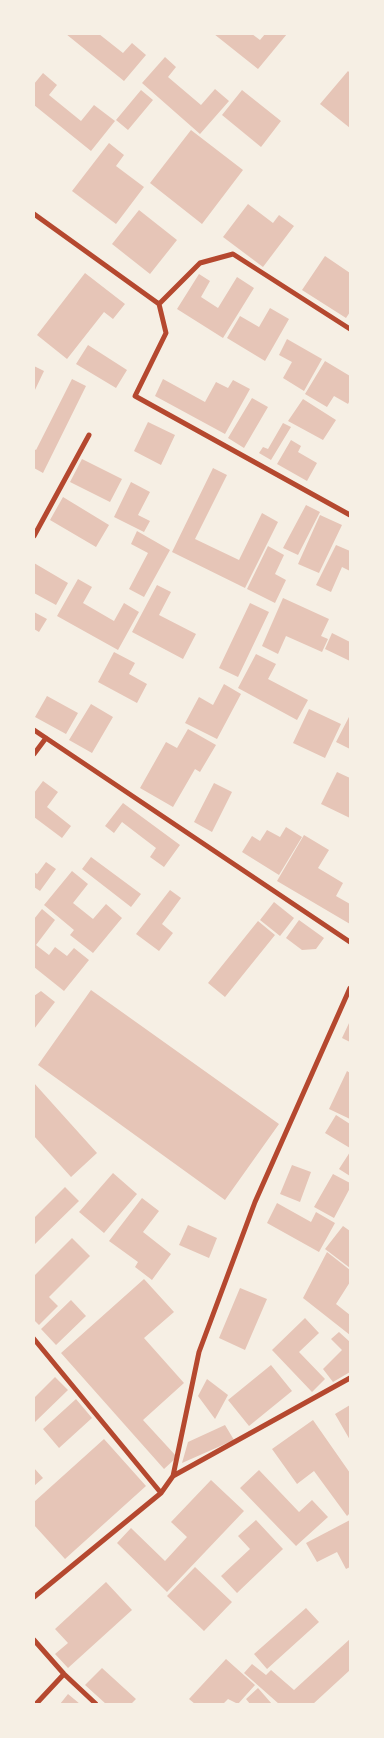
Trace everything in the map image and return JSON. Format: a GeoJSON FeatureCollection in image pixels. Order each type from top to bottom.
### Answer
{"type":"FeatureCollection","features":[{"type":"Feature","properties":{"kind":"street"},"geometry":{"type":"LineString","coordinates":[[34,214],[159,304],[166,333],[135,396],[350,515]]}},
{"type":"Feature","properties":{"kind":"street"},"geometry":{"type":"LineString","coordinates":[[159,304],[200,263],[233,254],[350,329]]}},
{"type":"Feature","properties":{"kind":"street"},"geometry":{"type":"LineString","coordinates":[[34,536],[88,435]]}},
{"type":"Feature","properties":{"kind":"street"},"geometry":{"type":"LineString","coordinates":[[34,730],[350,942]]}},
{"type":"Feature","properties":{"kind":"street"},"geometry":{"type":"LineString","coordinates":[[34,754],[46,738]]}},
{"type":"Feature","properties":{"kind":"street"},"geometry":{"type":"LineString","coordinates":[[34,1597],[161,1493],[173,1476],[199,1352],[255,1202],[350,988]]}},
{"type":"Feature","properties":{"kind":"street"},"geometry":{"type":"LineString","coordinates":[[34,1339],[161,1493]]}},
{"type":"Feature","properties":{"kind":"street"},"geometry":{"type":"LineString","coordinates":[[173,1476],[350,1378]]}},
{"type":"Feature","properties":{"kind":"street"},"geometry":{"type":"LineString","coordinates":[[34,1640],[64,1674],[96,1704]]}},
{"type":"Feature","properties":{"kind":"street"},"geometry":{"type":"LineString","coordinates":[[36,1704],[64,1674]]}},
{"type":"Feature","properties":{"kind":"building"},"geometry":{"type":"Polygon","coordinates":[[[66,34],[99,34],[123,53],[132,43],[146,55],[124,81],[66,34]]]}},
{"type":"Feature","properties":{"kind":"building"},"geometry":{"type":"Polygon","coordinates":[[[214,34],[252,34],[260,40],[265,34],[287,34],[258,69],[214,34]]]}},
{"type":"Feature","properties":{"kind":"building"},"geometry":{"type":"Polygon","coordinates":[[[165,57],[176,67],[168,77],[201,105],[215,89],[229,101],[200,134],[142,83],[165,57]]]}},
{"type":"Feature","properties":{"kind":"building"},"geometry":{"type":"Polygon","coordinates":[[[348,71],[350,73],[350,128],[320,104],[348,71]]]}},
{"type":"Feature","properties":{"kind":"building"},"geometry":{"type":"Polygon","coordinates":[[[43,73],[57,85],[49,95],[81,121],[94,105],[115,121],[91,151],[34,105],[34,84],[43,73]]]}},
{"type":"Feature","properties":{"kind":"building"},"geometry":{"type":"Polygon","coordinates":[[[141,90],[153,100],[128,130],[116,120],[141,90]]]}},
{"type":"Feature","properties":{"kind":"building"},"geometry":{"type":"Polygon","coordinates":[[[242,90],[281,121],[261,147],[222,115],[242,90]]]}},
{"type":"Feature","properties":{"kind":"building"},"geometry":{"type":"Polygon","coordinates":[[[191,130],[243,170],[202,224],[150,183],[191,130]]]}},
{"type":"Feature","properties":{"kind":"building"},"geometry":{"type":"Polygon","coordinates":[[[109,143],[124,155],[116,166],[144,187],[116,224],[72,191],[109,143]]]}},
{"type":"Feature","properties":{"kind":"building"},"geometry":{"type":"Polygon","coordinates":[[[248,204],[273,223],[279,215],[294,226],[263,267],[223,237],[248,204]]]}},
{"type":"Feature","properties":{"kind":"building"},"geometry":{"type":"Polygon","coordinates":[[[139,210],[177,240],[150,274],[112,244],[139,210]]]}},
{"type":"Feature","properties":{"kind":"building"},"geometry":{"type":"Polygon","coordinates":[[[325,256],[350,273],[350,312],[346,318],[302,290],[325,256]]]}},
{"type":"Feature","properties":{"kind":"building"},"geometry":{"type":"Polygon","coordinates":[[[85,273],[125,304],[113,319],[104,312],[67,359],[37,335],[85,273]]]}},
{"type":"Feature","properties":{"kind":"building"},"geometry":{"type":"Polygon","coordinates":[[[199,274],[210,281],[201,297],[218,308],[237,277],[254,288],[223,338],[177,309],[199,274]]]}},
{"type":"Feature","properties":{"kind":"building"},"geometry":{"type":"Polygon","coordinates":[[[270,308],[289,319],[265,361],[227,338],[240,316],[259,327],[270,308]]]}},
{"type":"Feature","properties":{"kind":"building"},"geometry":{"type":"Polygon","coordinates":[[[287,339],[322,359],[304,391],[283,378],[292,362],[279,355],[287,339]]]}},
{"type":"Feature","properties":{"kind":"building"},"geometry":{"type":"Polygon","coordinates":[[[88,345],[127,370],[116,388],[76,364],[88,345]]]}},
{"type":"Feature","properties":{"kind":"building"},"geometry":{"type":"Polygon","coordinates":[[[325,361],[350,376],[350,400],[348,404],[334,396],[327,407],[305,394],[325,361]]]}},
{"type":"Feature","properties":{"kind":"building"},"geometry":{"type":"Polygon","coordinates":[[[34,366],[44,371],[34,392],[34,366]]]}},
{"type":"Feature","properties":{"kind":"building"},"geometry":{"type":"Polygon","coordinates":[[[72,379],[86,386],[43,473],[34,468],[34,449],[36,450],[72,379]]]}},
{"type":"Feature","properties":{"kind":"building"},"geometry":{"type":"Polygon","coordinates":[[[163,379],[205,402],[216,382],[228,388],[233,380],[250,389],[225,434],[155,396],[163,379]]]}},
{"type":"Feature","properties":{"kind":"building"},"geometry":{"type":"Polygon","coordinates":[[[252,398],[268,407],[244,448],[228,438],[252,398]]]}},
{"type":"Feature","properties":{"kind":"building"},"geometry":{"type":"Polygon","coordinates":[[[303,399],[336,420],[323,440],[288,421],[303,399]]]}},
{"type":"Feature","properties":{"kind":"building"},"geometry":{"type":"Polygon","coordinates":[[[148,422],[175,435],[161,465],[134,451],[148,422]]]}},
{"type":"Feature","properties":{"kind":"building"},"geometry":{"type":"Polygon","coordinates":[[[283,423],[291,427],[271,460],[259,453],[263,447],[268,449],[283,423]]]}},
{"type":"Feature","properties":{"kind":"building"},"geometry":{"type":"Polygon","coordinates":[[[291,440],[301,446],[298,452],[317,463],[307,481],[277,464],[291,440]]]}},
{"type":"Feature","properties":{"kind":"building"},"geometry":{"type":"Polygon","coordinates":[[[82,459],[122,479],[110,502],[70,482],[82,459]]]}},
{"type":"Feature","properties":{"kind":"building"},"geometry":{"type":"Polygon","coordinates":[[[213,468],[227,475],[195,539],[239,560],[262,513],[278,522],[245,588],[172,552],[213,468]]]}},
{"type":"Feature","properties":{"kind":"building"},"geometry":{"type":"Polygon","coordinates":[[[131,482],[150,492],[138,515],[150,521],[144,532],[114,517],[131,482]]]}},
{"type":"Feature","properties":{"kind":"building"},"geometry":{"type":"Polygon","coordinates":[[[63,497],[109,525],[96,547],[50,520],[63,497]]]}},
{"type":"Feature","properties":{"kind":"building"},"geometry":{"type":"Polygon","coordinates":[[[306,505],[320,512],[298,555],[283,548],[306,505]]]}},
{"type":"Feature","properties":{"kind":"building"},"geometry":{"type":"Polygon","coordinates":[[[320,515],[342,525],[319,573],[298,564],[320,515]]]}},
{"type":"Feature","properties":{"kind":"building"},"geometry":{"type":"Polygon","coordinates":[[[137,531],[170,550],[144,597],[129,589],[148,553],[131,544],[137,531]]]}},
{"type":"Feature","properties":{"kind":"building"},"geometry":{"type":"Polygon","coordinates":[[[336,545],[350,551],[350,571],[342,567],[331,592],[316,585],[336,545]]]}},
{"type":"Feature","properties":{"kind":"building"},"geometry":{"type":"Polygon","coordinates":[[[268,546],[284,555],[275,574],[286,580],[275,603],[247,589],[268,546]]]}},
{"type":"Feature","properties":{"kind":"building"},"geometry":{"type":"Polygon","coordinates":[[[34,563],[68,583],[56,605],[34,593],[34,563]]]}},
{"type":"Feature","properties":{"kind":"building"},"geometry":{"type":"Polygon","coordinates":[[[78,579],[92,587],[83,603],[114,621],[124,603],[139,612],[118,650],[57,616],[78,579]]]}},
{"type":"Feature","properties":{"kind":"building"},"geometry":{"type":"Polygon","coordinates":[[[157,585],[171,592],[159,615],[196,634],[183,659],[132,632],[157,585]]]}},
{"type":"Feature","properties":{"kind":"building"},"geometry":{"type":"Polygon","coordinates":[[[283,598],[329,619],[321,636],[328,639],[322,652],[286,636],[278,654],[262,646],[283,598]]]}},
{"type":"Feature","properties":{"kind":"building"},"geometry":{"type":"Polygon","coordinates":[[[250,603],[269,612],[238,677],[219,668],[250,603]]]}},
{"type":"Feature","properties":{"kind":"building"},"geometry":{"type":"Polygon","coordinates":[[[34,612],[47,619],[39,632],[34,629],[34,612]]]}},
{"type":"Feature","properties":{"kind":"building"},"geometry":{"type":"Polygon","coordinates":[[[332,633],[350,642],[350,661],[325,649],[332,633]]]}},
{"type":"Feature","properties":{"kind":"building"},"geometry":{"type":"Polygon","coordinates":[[[114,652],[135,663],[129,674],[147,684],[137,703],[98,682],[114,652]]]}},
{"type":"Feature","properties":{"kind":"building"},"geometry":{"type":"Polygon","coordinates":[[[256,654],[276,664],[268,679],[308,700],[297,720],[238,688],[256,654]]]}},
{"type":"Feature","properties":{"kind":"building"},"geometry":{"type":"Polygon","coordinates":[[[224,684],[241,694],[217,739],[185,723],[199,697],[213,705],[224,684]]]}},
{"type":"Feature","properties":{"kind":"building"},"geometry":{"type":"Polygon","coordinates":[[[47,696],[78,713],[66,734],[35,717],[47,696]]]}},
{"type":"Feature","properties":{"kind":"building"},"geometry":{"type":"Polygon","coordinates":[[[91,704],[113,717],[92,753],[69,740],[91,704]]]}},
{"type":"Feature","properties":{"kind":"building"},"geometry":{"type":"Polygon","coordinates":[[[309,709],[341,724],[325,758],[293,743],[309,709]]]}},
{"type":"Feature","properties":{"kind":"building"},"geometry":{"type":"Polygon","coordinates":[[[350,715],[350,749],[336,742],[350,715]]]}},
{"type":"Feature","properties":{"kind":"building"},"geometry":{"type":"Polygon","coordinates":[[[188,729],[216,745],[200,772],[195,769],[173,807],[140,788],[166,742],[177,748],[188,729]]]}},
{"type":"Feature","properties":{"kind":"building"},"geometry":{"type":"Polygon","coordinates":[[[337,772],[350,778],[350,818],[321,804],[337,772]]]}},
{"type":"Feature","properties":{"kind":"building"},"geometry":{"type":"Polygon","coordinates":[[[43,781],[58,792],[47,807],[71,826],[62,838],[34,817],[34,793],[43,781]]]}},
{"type":"Feature","properties":{"kind":"building"},"geometry":{"type":"Polygon","coordinates":[[[214,783],[232,792],[212,832],[194,822],[214,783]]]}},
{"type":"Feature","properties":{"kind":"building"},"geometry":{"type":"Polygon","coordinates":[[[123,803],[180,845],[164,867],[150,857],[156,848],[122,822],[114,833],[105,826],[123,803]]]}},
{"type":"Feature","properties":{"kind":"building"},"geometry":{"type":"Polygon","coordinates":[[[286,827],[302,837],[279,875],[242,852],[252,836],[260,841],[267,830],[280,837],[286,827]]]}},
{"type":"Feature","properties":{"kind":"building"},"geometry":{"type":"Polygon","coordinates":[[[304,835],[329,850],[318,868],[343,883],[336,896],[350,904],[350,924],[277,881],[304,835]]]}},
{"type":"Feature","properties":{"kind":"building"},"geometry":{"type":"Polygon","coordinates":[[[91,857],[141,894],[131,907],[82,869],[91,857]]]}},
{"type":"Feature","properties":{"kind":"building"},"geometry":{"type":"Polygon","coordinates":[[[46,862],[56,869],[40,891],[34,887],[34,872],[37,874],[46,862]]]}},
{"type":"Feature","properties":{"kind":"building"},"geometry":{"type":"Polygon","coordinates":[[[72,871],[88,884],[73,903],[93,919],[106,904],[122,918],[93,953],[70,935],[74,930],[44,905],[72,871]]]}},
{"type":"Feature","properties":{"kind":"building"},"geometry":{"type":"Polygon","coordinates":[[[170,890],[181,898],[162,924],[173,933],[159,951],[136,934],[170,890]]]}},
{"type":"Feature","properties":{"kind":"building"},"geometry":{"type":"Polygon","coordinates":[[[274,902],[294,918],[280,936],[260,920],[274,902]]]}},
{"type":"Feature","properties":{"kind":"building"},"geometry":{"type":"Polygon","coordinates":[[[42,909],[55,920],[36,945],[49,955],[55,947],[67,956],[74,948],[89,960],[64,991],[34,967],[34,919],[42,909]]]}},
{"type":"Feature","properties":{"kind":"building"},"geometry":{"type":"Polygon","coordinates":[[[299,920],[324,938],[316,949],[302,950],[286,938],[299,920]]]}},
{"type":"Feature","properties":{"kind":"building"},"geometry":{"type":"Polygon","coordinates":[[[258,921],[275,935],[225,997],[208,983],[258,921]]]}},
{"type":"Feature","properties":{"kind":"building"},"geometry":{"type":"Polygon","coordinates":[[[91,990],[279,1124],[225,1200],[38,1065],[91,990]]]}},
{"type":"Feature","properties":{"kind":"building"},"geometry":{"type":"Polygon","coordinates":[[[41,991],[55,1002],[34,1029],[34,996],[41,991]]]}},
{"type":"Feature","properties":{"kind":"building"},"geometry":{"type":"Polygon","coordinates":[[[350,1021],[350,1042],[342,1038],[350,1021]]]}},
{"type":"Feature","properties":{"kind":"building"},"geometry":{"type":"Polygon","coordinates":[[[347,1071],[350,1073],[350,1119],[329,1109],[347,1071]]]}},
{"type":"Feature","properties":{"kind":"building"},"geometry":{"type":"Polygon","coordinates":[[[34,1083],[97,1153],[71,1177],[34,1136],[34,1083]]]}},
{"type":"Feature","properties":{"kind":"building"},"geometry":{"type":"Polygon","coordinates":[[[336,1115],[350,1124],[350,1148],[325,1133],[336,1115]]]}},
{"type":"Feature","properties":{"kind":"building"},"geometry":{"type":"Polygon","coordinates":[[[350,1152],[350,1176],[339,1169],[350,1152]]]}},
{"type":"Feature","properties":{"kind":"building"},"geometry":{"type":"Polygon","coordinates":[[[292,1165],[311,1172],[300,1202],[280,1194],[292,1165]]]}},
{"type":"Feature","properties":{"kind":"building"},"geometry":{"type":"Polygon","coordinates":[[[113,1173],[137,1194],[104,1233],[79,1212],[113,1173]]]}},
{"type":"Feature","properties":{"kind":"building"},"geometry":{"type":"Polygon","coordinates":[[[333,1174],[350,1183],[350,1188],[334,1218],[314,1207],[333,1174]]]}},
{"type":"Feature","properties":{"kind":"building"},"geometry":{"type":"Polygon","coordinates":[[[65,1187],[79,1201],[34,1245],[34,1218],[65,1187]]]}},
{"type":"Feature","properties":{"kind":"building"},"geometry":{"type":"Polygon","coordinates":[[[142,1198],[159,1211],[143,1232],[171,1254],[152,1280],[135,1267],[138,1262],[109,1241],[142,1198]]]}},
{"type":"Feature","properties":{"kind":"building"},"geometry":{"type":"Polygon","coordinates":[[[277,1203],[311,1222],[316,1212],[335,1223],[319,1252],[267,1223],[277,1203]]]}},
{"type":"Feature","properties":{"kind":"building"},"geometry":{"type":"Polygon","coordinates":[[[188,1225],[217,1238],[209,1258],[179,1245],[188,1225]]]}},
{"type":"Feature","properties":{"kind":"building"},"geometry":{"type":"Polygon","coordinates":[[[343,1226],[350,1231],[350,1268],[325,1249],[343,1226]]]}},
{"type":"Feature","properties":{"kind":"building"},"geometry":{"type":"Polygon","coordinates":[[[72,1238],[90,1256],[49,1297],[58,1306],[39,1325],[34,1320],[34,1276],[72,1238]]]}},
{"type":"Feature","properties":{"kind":"building"},"geometry":{"type":"Polygon","coordinates":[[[327,1252],[350,1270],[350,1282],[336,1304],[350,1315],[350,1335],[303,1298],[327,1252]]]}},
{"type":"Feature","properties":{"kind":"building"},"geometry":{"type":"Polygon","coordinates":[[[144,1279],[174,1312],[144,1338],[184,1383],[143,1420],[177,1457],[164,1469],[61,1353],[144,1279]]]}},
{"type":"Feature","properties":{"kind":"building"},"geometry":{"type":"Polygon","coordinates":[[[240,1288],[267,1299],[245,1350],[219,1338],[240,1288]]]}},
{"type":"Feature","properties":{"kind":"building"},"geometry":{"type":"Polygon","coordinates":[[[71,1300],[86,1316],[56,1345],[41,1329],[71,1300]]]}},
{"type":"Feature","properties":{"kind":"building"},"geometry":{"type":"Polygon","coordinates":[[[305,1318],[319,1333],[299,1352],[325,1379],[312,1392],[272,1350],[305,1318]]]}},
{"type":"Feature","properties":{"kind":"building"},"geometry":{"type":"Polygon","coordinates":[[[339,1332],[350,1342],[350,1372],[333,1382],[323,1369],[342,1350],[331,1339],[339,1332]]]}},
{"type":"Feature","properties":{"kind":"building"},"geometry":{"type":"Polygon","coordinates":[[[271,1365],[292,1391],[249,1426],[228,1400],[271,1365]]]}},
{"type":"Feature","properties":{"kind":"building"},"geometry":{"type":"Polygon","coordinates":[[[55,1377],[68,1390],[34,1423],[34,1398],[55,1377]]]}},
{"type":"Feature","properties":{"kind":"building"},"geometry":{"type":"Polygon","coordinates":[[[207,1379],[228,1395],[215,1419],[198,1396],[207,1379]]]}},
{"type":"Feature","properties":{"kind":"building"},"geometry":{"type":"Polygon","coordinates":[[[76,1399],[92,1418],[59,1448],[43,1429],[76,1399]]]}},
{"type":"Feature","properties":{"kind":"building"},"geometry":{"type":"Polygon","coordinates":[[[350,1405],[350,1440],[335,1414],[350,1405]]]}},
{"type":"Feature","properties":{"kind":"building"},"geometry":{"type":"Polygon","coordinates":[[[313,1420],[350,1473],[350,1513],[347,1516],[314,1471],[297,1484],[272,1449],[313,1420]]]}},
{"type":"Feature","properties":{"kind":"building"},"geometry":{"type":"Polygon","coordinates":[[[225,1425],[234,1440],[182,1463],[188,1442],[225,1425]]]}},
{"type":"Feature","properties":{"kind":"building"},"geometry":{"type":"Polygon","coordinates":[[[104,1439],[146,1486],[65,1559],[34,1525],[34,1502],[104,1439]]]}},
{"type":"Feature","properties":{"kind":"building"},"geometry":{"type":"Polygon","coordinates":[[[34,1468],[43,1478],[34,1486],[34,1468]]]}},
{"type":"Feature","properties":{"kind":"building"},"geometry":{"type":"Polygon","coordinates":[[[259,1470],[299,1512],[312,1500],[328,1517],[296,1546],[240,1488],[259,1470]]]}},
{"type":"Feature","properties":{"kind":"building"},"geometry":{"type":"Polygon","coordinates":[[[211,1480],[244,1511],[167,1592],[117,1543],[131,1528],[165,1561],[187,1537],[171,1522],[211,1480]]]}},
{"type":"Feature","properties":{"kind":"building"},"geometry":{"type":"Polygon","coordinates":[[[256,1520],[283,1549],[237,1593],[221,1576],[250,1549],[238,1536],[256,1520]]]}},
{"type":"Feature","properties":{"kind":"building"},"geometry":{"type":"Polygon","coordinates":[[[350,1520],[350,1567],[346,1569],[337,1552],[317,1562],[306,1543],[350,1520]]]}},
{"type":"Feature","properties":{"kind":"building"},"geometry":{"type":"Polygon","coordinates":[[[195,1567],[232,1602],[204,1631],[167,1596],[195,1567]]]}},
{"type":"Feature","properties":{"kind":"building"},"geometry":{"type":"Polygon","coordinates":[[[106,1582],[132,1610],[68,1668],[55,1654],[68,1643],[55,1629],[106,1582]]]}},
{"type":"Feature","properties":{"kind":"building"},"geometry":{"type":"Polygon","coordinates":[[[306,1608],[319,1622],[267,1669],[254,1654],[306,1608]]]}},
{"type":"Feature","properties":{"kind":"building"},"geometry":{"type":"Polygon","coordinates":[[[350,1639],[350,1670],[313,1704],[279,1704],[244,1673],[252,1664],[266,1675],[271,1670],[294,1690],[350,1639]]]}},
{"type":"Feature","properties":{"kind":"building"},"geometry":{"type":"Polygon","coordinates":[[[226,1659],[255,1685],[238,1704],[228,1699],[223,1704],[195,1704],[189,1699],[226,1659]]]}},
{"type":"Feature","properties":{"kind":"building"},"geometry":{"type":"Polygon","coordinates":[[[102,1668],[136,1699],[131,1704],[106,1704],[85,1685],[102,1668]]]}},
{"type":"Feature","properties":{"kind":"building"},"geometry":{"type":"Polygon","coordinates":[[[258,1688],[272,1704],[250,1704],[246,1699],[258,1688]]]}},
{"type":"Feature","properties":{"kind":"building"},"geometry":{"type":"Polygon","coordinates":[[[68,1694],[80,1704],[60,1704],[68,1694]]]}}]}
